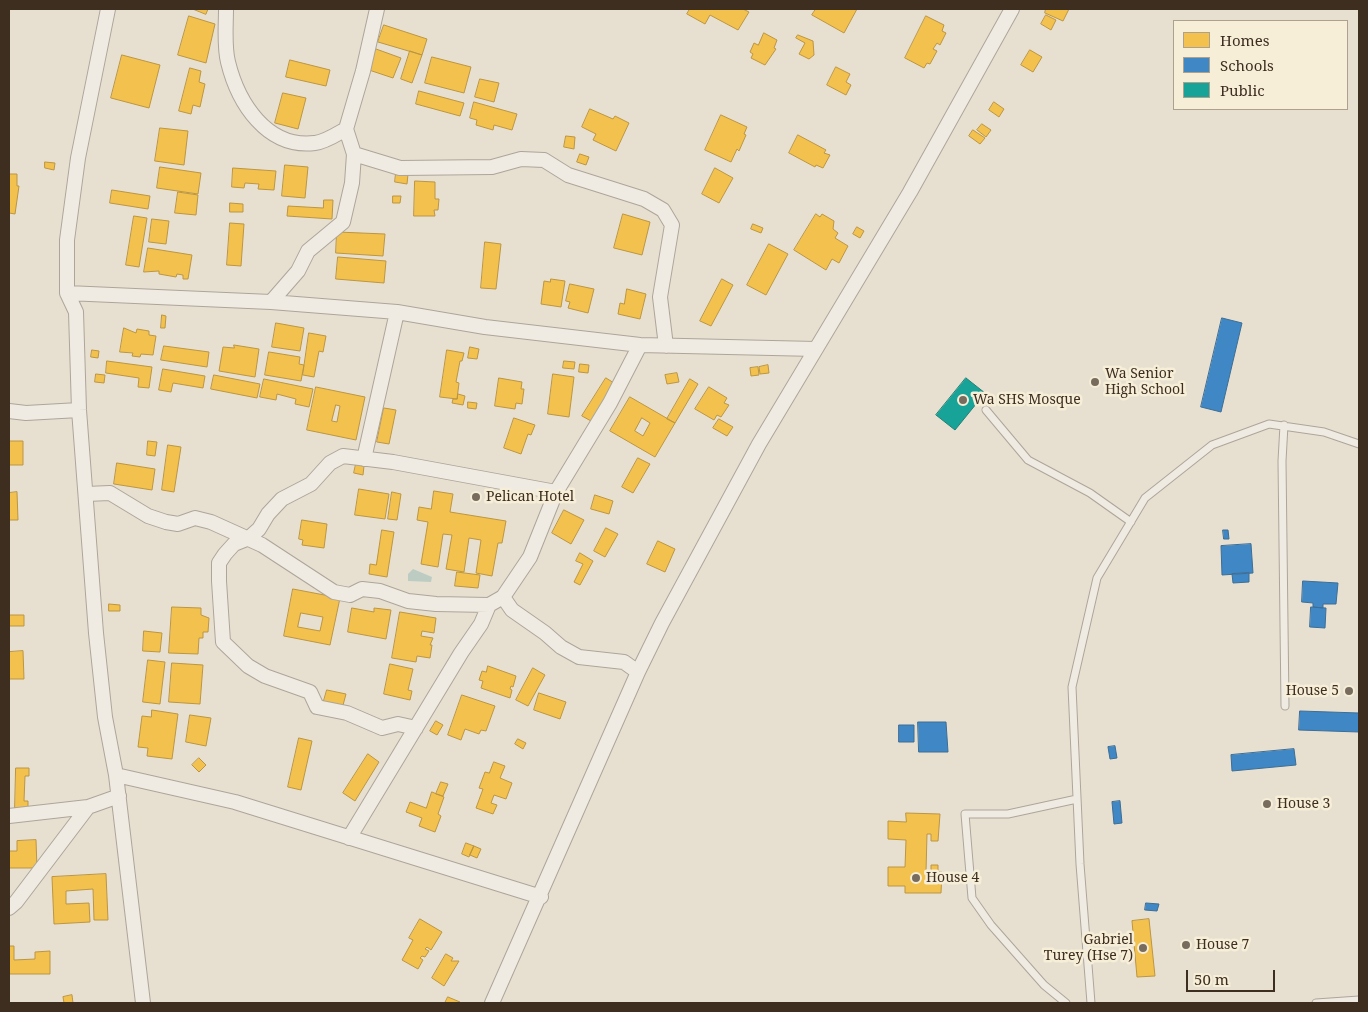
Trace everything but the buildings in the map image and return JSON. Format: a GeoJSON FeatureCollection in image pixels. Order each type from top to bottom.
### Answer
{"type":"FeatureCollection","features":[{"type":"Feature","properties":{"kind":"street"},"geometry":{"type":"LineString","coordinates":[[108,9],[78,158],[67,240],[67,293],[76,312],[86,494],[96,633],[105,717],[119,796],[144,1003]]}},
{"type":"Feature","properties":{"kind":"street"},"geometry":{"type":"LineString","coordinates":[[226,9],[228,61],[236,88],[254,118],[277,137],[295,143],[316,143],[346,129]]}},
{"type":"Feature","properties":{"kind":"street"},"geometry":{"type":"LineString","coordinates":[[270,302],[298,271],[308,251],[343,222],[352,183],[354,154],[346,129],[363,71],[377,9]]}},
{"type":"Feature","properties":{"kind":"street"},"geometry":{"type":"LineString","coordinates":[[492,1003],[541,897],[638,672],[662,622],[759,444],[910,192],[1012,9]]}},
{"type":"Feature","properties":{"kind":"street"},"geometry":{"type":"LineString","coordinates":[[354,154],[400,168],[492,167],[521,159],[544,160],[568,175],[644,199],[663,210],[672,225],[660,297],[666,346]]}},
{"type":"Feature","properties":{"kind":"street"},"geometry":{"type":"LineString","coordinates":[[67,293],[270,302],[397,312],[485,327],[640,345],[816,349]]}},
{"type":"Feature","properties":{"kind":"street"},"geometry":{"type":"LineString","coordinates":[[364,458],[397,312]]}},
{"type":"Feature","properties":{"kind":"street"},"geometry":{"type":"LineString","coordinates":[[86,494],[110,494],[148,516],[178,524],[195,518],[211,522],[249,538],[334,592],[350,595],[362,589],[380,591],[408,601],[436,604],[489,604],[503,596],[530,556],[556,492],[610,403],[640,345]]}},
{"type":"Feature","properties":{"kind":"street"},"geometry":{"type":"LineString","coordinates":[[9,410],[26,413],[80,410]]}},
{"type":"Feature","properties":{"kind":"street"},"geometry":{"type":"LineString","coordinates":[[416,728],[398,724],[382,728],[346,713],[317,706],[310,692],[265,676],[248,666],[223,642],[219,563],[234,544],[249,538],[259,530],[268,514],[282,499],[311,484],[330,463],[343,456],[364,458],[556,492]]}},
{"type":"Feature","properties":{"kind":"street"},"geometry":{"type":"LineString","coordinates":[[503,596],[512,610],[579,657],[624,662],[638,672]]}},
{"type":"Feature","properties":{"kind":"street"},"geometry":{"type":"LineString","coordinates":[[349,838],[461,653],[481,624],[489,604]]}},
{"type":"Feature","properties":{"kind":"street"},"geometry":{"type":"LineString","coordinates":[[116,775],[234,802],[541,897]]}},
{"type":"Feature","properties":{"kind":"street"},"geometry":{"type":"LineString","coordinates":[[9,816],[88,807],[119,796]]}},
{"type":"Feature","properties":{"kind":"street"},"geometry":{"type":"LineString","coordinates":[[9,908],[16,902],[88,807]]}},
{"type":"Feature","properties":{"kind":"lane"},"geometry":{"type":"LineString","coordinates":[[986,410],[1028,460],[1090,494],[1131,522]]}},
{"type":"Feature","properties":{"kind":"lane"},"geometry":{"type":"LineString","coordinates":[[1091,1003],[1077,799],[1072,687],[1097,578],[1145,498],[1212,445],[1269,424],[1324,432],[1359,444]]}},
{"type":"Feature","properties":{"kind":"lane"},"geometry":{"type":"LineString","coordinates":[[1284,425],[1282,461],[1286,706]]}},
{"type":"Feature","properties":{"kind":"lane"},"geometry":{"type":"LineString","coordinates":[[1066,1003],[1044,985],[991,925],[972,898],[965,814],[1008,814],[1077,799]]}},
{"type":"Feature","properties":{"kind":"lane"},"geometry":{"type":"LineString","coordinates":[[1316,1003],[1355,1001]]}},
{"type":"Feature","properties":{"kind":"shaded area"},"geometry":{"type":"Polygon","coordinates":[[[413,569],[432,577],[431,582],[408,581],[408,574],[413,569]]]}},
{"type":"Feature","properties":{"kind":"place","name":"Wa Senior High School"},"geometry":{"type":"Point","coordinates":[1095,382]}},
{"type":"Feature","properties":{"kind":"place","name":"Wa SHS Mosque"},"geometry":{"type":"Point","coordinates":[963,400]}},
{"type":"Feature","properties":{"kind":"place","name":"Pelican Hotel"},"geometry":{"type":"Point","coordinates":[476,497]}},
{"type":"Feature","properties":{"kind":"place","name":"House 5"},"geometry":{"type":"Point","coordinates":[1349,691]}},
{"type":"Feature","properties":{"kind":"place","name":"House 3"},"geometry":{"type":"Point","coordinates":[1267,804]}},
{"type":"Feature","properties":{"kind":"place","name":"House 4"},"geometry":{"type":"Point","coordinates":[916,878]}},
{"type":"Feature","properties":{"kind":"place","name":"House 7"},"geometry":{"type":"Point","coordinates":[1186,945]}},
{"type":"Feature","properties":{"kind":"place","name":"Gabriel Turey (Hse 7)"},"geometry":{"type":"Point","coordinates":[1143,948]}}]}
